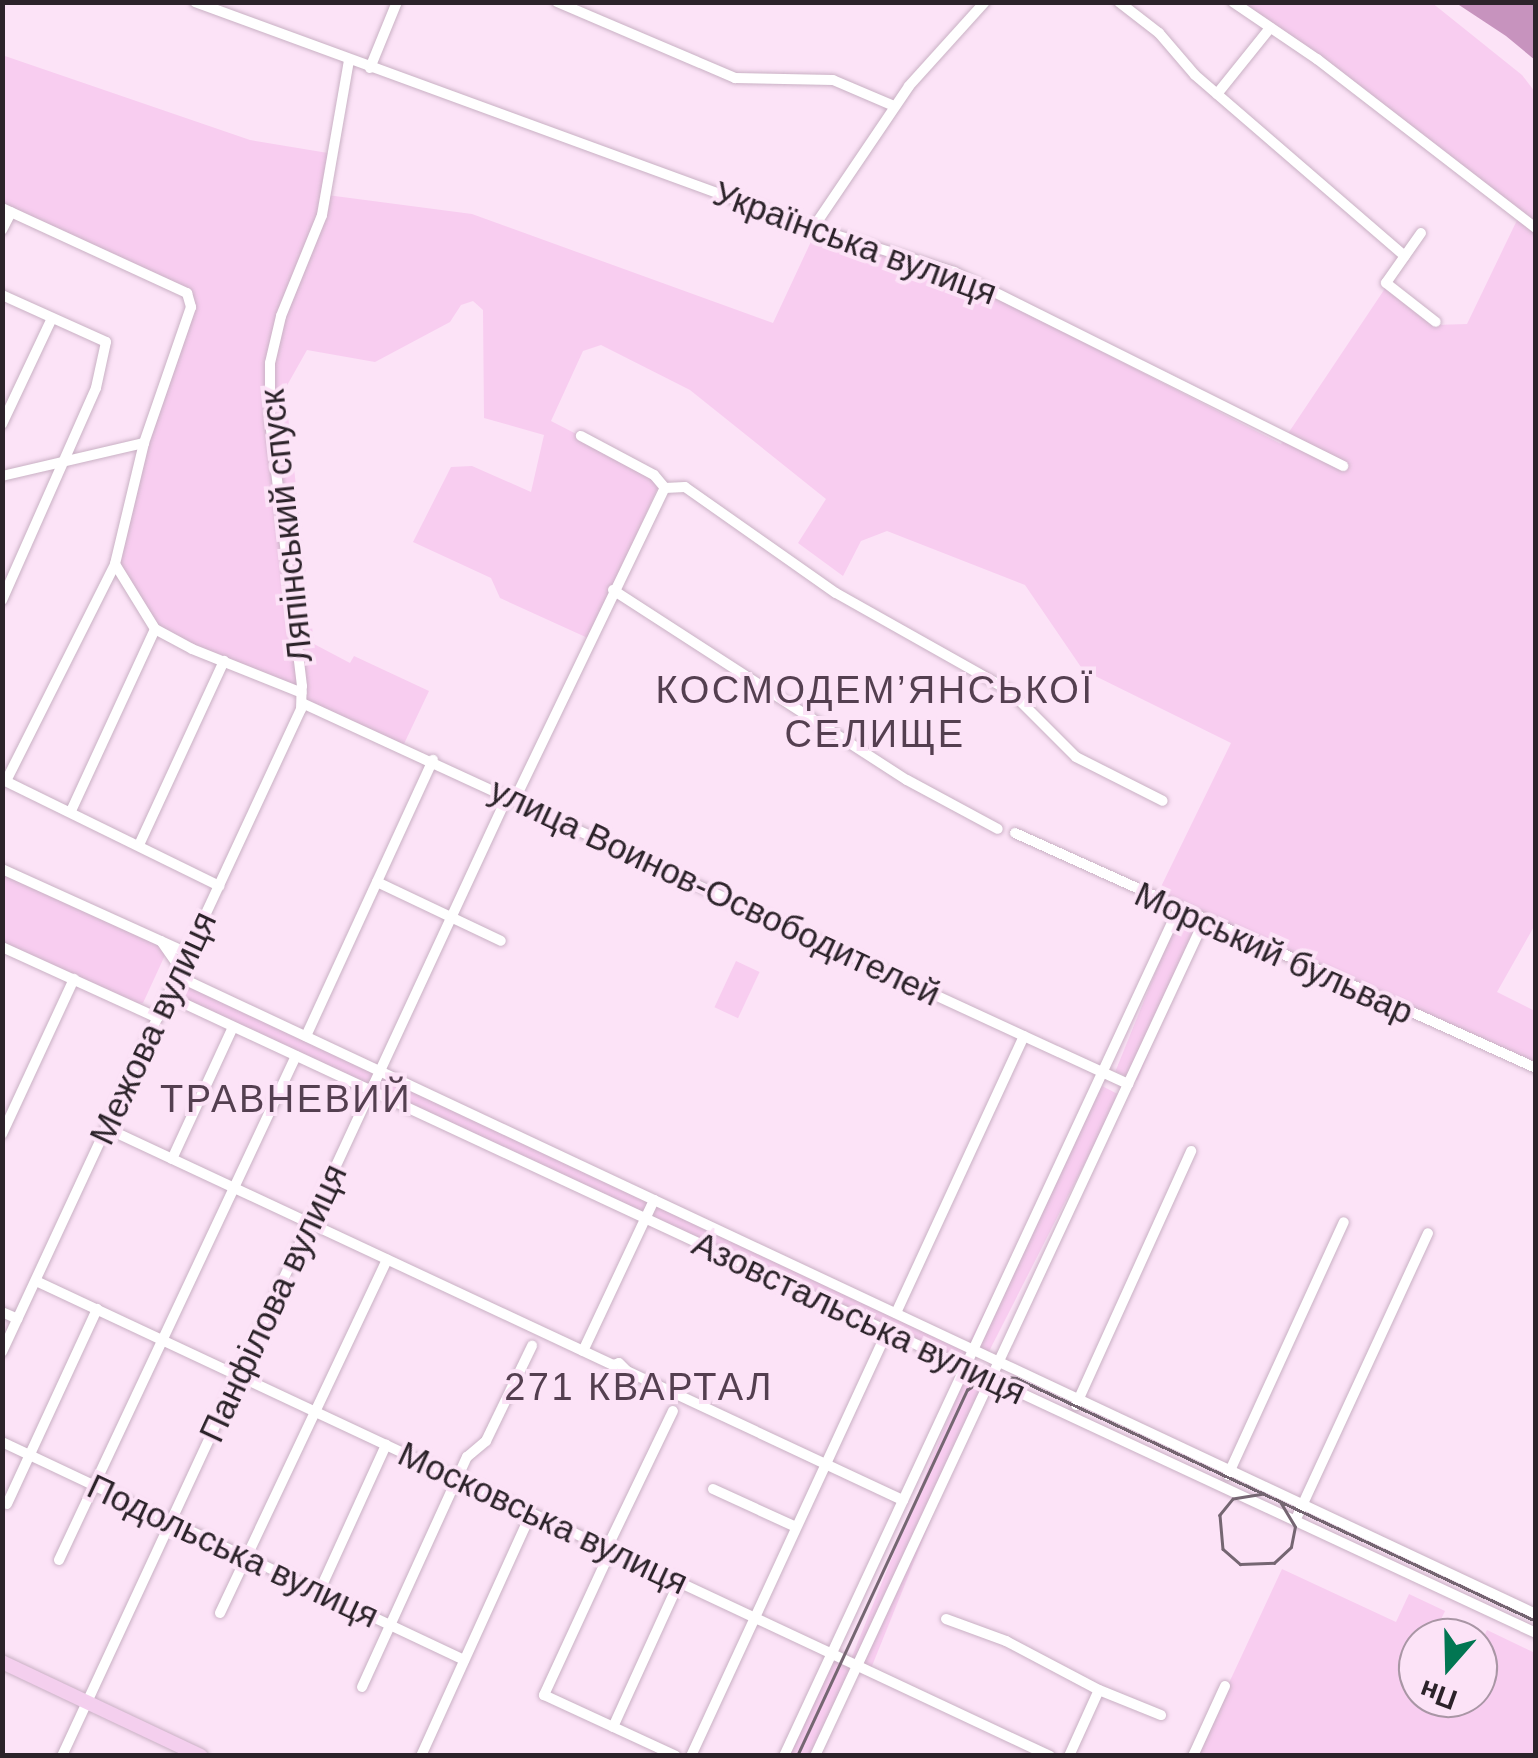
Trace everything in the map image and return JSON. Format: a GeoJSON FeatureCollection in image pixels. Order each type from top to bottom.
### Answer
{"type":"FeatureCollection","features":[{"type":"Feature","properties":{"kind":"main road"},"geometry":{"type":"LineString","coordinates":[[2,1662],[201,1756]]}},
{"type":"Feature","properties":{"kind":"street","name":"Українська вулиця"},"geometry":{"type":"LineString","coordinates":[[195,2],[814,228],[954,272],[1343,466]]}},
{"type":"Feature","properties":{"kind":"street"},"geometry":{"type":"LineString","coordinates":[[370,68],[397,2]]}},
{"type":"Feature","properties":{"kind":"street"},"geometry":{"type":"LineString","coordinates":[[557,2],[734,78],[833,80],[894,106]]}},
{"type":"Feature","properties":{"kind":"street"},"geometry":{"type":"LineString","coordinates":[[814,228],[894,106],[985,2]]}},
{"type":"Feature","properties":{"kind":"street"},"geometry":{"type":"LineString","coordinates":[[1119,2],[1159,33],[1185,66],[1216,94],[1404,256]]}},
{"type":"Feature","properties":{"kind":"street"},"geometry":{"type":"LineString","coordinates":[[1233,2],[1536,228]]}},
{"type":"Feature","properties":{"kind":"street"},"geometry":{"type":"LineString","coordinates":[[1216,94],[1270,28]]}},
{"type":"Feature","properties":{"kind":"street","name":"Ляпінський спуск"},"geometry":{"type":"LineString","coordinates":[[302,698],[270,420],[270,363],[280,316],[322,215],[349,60]]}},
{"type":"Feature","properties":{"kind":"street"},"geometry":{"type":"LineString","coordinates":[[2,230],[7,210],[187,293],[191,300],[144,442],[115,564],[4,780],[218,886]]}},
{"type":"Feature","properties":{"kind":"street"},"geometry":{"type":"LineString","coordinates":[[1421,232],[1386,283],[1436,322]]}},
{"type":"Feature","properties":{"kind":"street"},"geometry":{"type":"LineString","coordinates":[[2,295],[106,342],[96,388],[2,600]]}},
{"type":"Feature","properties":{"kind":"street"},"geometry":{"type":"LineString","coordinates":[[2,424],[52,318]]}},
{"type":"Feature","properties":{"kind":"street"},"geometry":{"type":"LineString","coordinates":[[581,436],[654,475],[665,488],[685,487],[836,593],[1010,691],[1076,757],[1163,801]]}},
{"type":"Feature","properties":{"kind":"street"},"geometry":{"type":"LineString","coordinates":[[2,476],[144,442]]}},
{"type":"Feature","properties":{"kind":"street","name":"Панфілова вулиця"},"geometry":{"type":"LineString","coordinates":[[62,1756],[452,918],[665,488]]}},
{"type":"Feature","properties":{"kind":"street"},"geometry":{"type":"LineString","coordinates":[[71,811],[155,629],[115,564]]}},
{"type":"Feature","properties":{"kind":"street"},"geometry":{"type":"LineString","coordinates":[[613,590],[907,780],[998,829]]}},
{"type":"Feature","properties":{"kind":"street","name":"улица Воинов-Освободителей"},"geometry":{"type":"LineString","coordinates":[[155,629],[1128,1084]]}},
{"type":"Feature","properties":{"kind":"street"},"geometry":{"type":"LineString","coordinates":[[139,845],[224,662]]}},
{"type":"Feature","properties":{"kind":"street","name":"Межова вулиця"},"geometry":{"type":"LineString","coordinates":[[2,1352],[302,698]]}},
{"type":"Feature","properties":{"kind":"street"},"geometry":{"type":"LineString","coordinates":[[306,1036],[433,760]]}},
{"type":"Feature","properties":{"kind":"street","name":"Морський бульвар"},"geometry":{"type":"LineString","coordinates":[[1015,833],[1204,922],[1536,1068]]}},
{"type":"Feature","properties":{"kind":"street"},"geometry":{"type":"LineString","coordinates":[[2,869],[188,953]]}},
{"type":"Feature","properties":{"kind":"street"},"geometry":{"type":"LineString","coordinates":[[377,882],[501,941]]}},
{"type":"Feature","properties":{"kind":"street"},"geometry":{"type":"LineString","coordinates":[[784,1756],[1178,910]]}},
{"type":"Feature","properties":{"kind":"street"},"geometry":{"type":"LineString","coordinates":[[814,1756],[1204,922]]}},
{"type":"Feature","properties":{"kind":"street","name":"Азовстальська вулиця"},"geometry":{"type":"LineString","coordinates":[[160,940],[178,973],[191,983],[1536,1614]]}},
{"type":"Feature","properties":{"kind":"street"},"geometry":{"type":"LineString","coordinates":[[4,951],[158,1018]]}},
{"type":"Feature","properties":{"kind":"street"},"geometry":{"type":"LineString","coordinates":[[2,1134],[74,979]]}},
{"type":"Feature","properties":{"kind":"street","name":"Азовстальська вулиця"},"geometry":{"type":"LineString","coordinates":[[132,1006],[166,1000],[182,1002],[1536,1633]]}},
{"type":"Feature","properties":{"kind":"street"},"geometry":{"type":"LineString","coordinates":[[172,1158],[234,1026]]}},
{"type":"Feature","properties":{"kind":"street"},"geometry":{"type":"LineString","coordinates":[[896,1313],[1024,1036]]}},
{"type":"Feature","properties":{"kind":"street"},"geometry":{"type":"LineString","coordinates":[[59,1560],[296,1056]]}},
{"type":"Feature","properties":{"kind":"street"},"geometry":{"type":"LineString","coordinates":[[466,1135],[475,1116]]}},
{"type":"Feature","properties":{"kind":"street"},"geometry":{"type":"LineString","coordinates":[[106,1128],[583,1351],[625,1366],[627,1371],[904,1500]]}},
{"type":"Feature","properties":{"kind":"street"},"geometry":{"type":"LineString","coordinates":[[1071,1416],[1192,1151]]}},
{"type":"Feature","properties":{"kind":"street"},"geometry":{"type":"LineString","coordinates":[[583,1351],[654,1200]]}},
{"type":"Feature","properties":{"kind":"street"},"geometry":{"type":"LineString","coordinates":[[1222,1487],[1344,1222]]}},
{"type":"Feature","properties":{"kind":"street"},"geometry":{"type":"LineString","coordinates":[[1295,1521],[1428,1232]]}},
{"type":"Feature","properties":{"kind":"street"},"geometry":{"type":"LineString","coordinates":[[220,1613],[386,1259]]}},
{"type":"Feature","properties":{"kind":"street","name":"Московська вулиця"},"geometry":{"type":"LineString","coordinates":[[36,1281],[1050,1756]]}},
{"type":"Feature","properties":{"kind":"street"},"geometry":{"type":"LineString","coordinates":[[6,1504],[96,1309]]}},
{"type":"Feature","properties":{"kind":"street"},"geometry":{"type":"LineString","coordinates":[[2,1312],[18,1319]]}},
{"type":"Feature","properties":{"kind":"street"},"geometry":{"type":"LineString","coordinates":[[690,1756],[887,1331]]}},
{"type":"Feature","properties":{"kind":"street"},"geometry":{"type":"LineString","coordinates":[[362,1686],[467,1457],[486,1441],[532,1346]]}},
{"type":"Feature","properties":{"kind":"street"},"geometry":{"type":"LineString","coordinates":[[673,1412],[544,1695],[676,1756]]}},
{"type":"Feature","properties":{"kind":"street","name":"Подольська вулиця"},"geometry":{"type":"LineString","coordinates":[[2,1442],[464,1660]]}},
{"type":"Feature","properties":{"kind":"street"},"geometry":{"type":"LineString","coordinates":[[319,1592],[386,1445]]}},
{"type":"Feature","properties":{"kind":"street"},"geometry":{"type":"LineString","coordinates":[[713,1489],[796,1528]]}},
{"type":"Feature","properties":{"kind":"street"},"geometry":{"type":"LineString","coordinates":[[421,1756],[531,1513]]}},
{"type":"Feature","properties":{"kind":"street"},"geometry":{"type":"LineString","coordinates":[[613,1726],[679,1582]]}},
{"type":"Feature","properties":{"kind":"street"},"geometry":{"type":"LineString","coordinates":[[946,1620],[1006,1641],[1100,1690],[1161,1715]]}},
{"type":"Feature","properties":{"kind":"street"},"geometry":{"type":"LineString","coordinates":[[1193,1756],[1225,1686]]}},
{"type":"Feature","properties":{"kind":"street"},"geometry":{"type":"LineString","coordinates":[[1069,1756],[1100,1690]]}},
{"type":"Feature","properties":{"kind":"shaded area"},"geometry":{"type":"Polygon","coordinates":[[[1431,2],[1522,75],[1535,92],[1536,923],[1497,992],[1535,1011],[1535,1064],[1156,897],[1231,743],[1083,670],[1025,585],[887,531],[861,541],[843,576],[798,543],[826,499],[690,390],[601,345],[583,351],[551,421],[662,478],[590,639],[500,598],[491,578],[413,542],[451,467],[472,466],[531,492],[544,435],[484,418],[483,310],[473,301],[461,305],[450,322],[375,362],[307,350],[285,389],[314,644],[350,663],[354,656],[429,691],[403,746],[155,629],[114,555],[191,299],[3,208],[2,55],[250,140],[334,154],[327,195],[472,214],[773,323],[815,233],[941,269],[1281,444],[1386,287],[1434,325],[1467,324],[1519,216],[1233,3],[1431,2]]]}},
{"type":"Feature","properties":{"kind":"shaded area"},"geometry":{"type":"Polygon","coordinates":[[[1456,3],[1535,3],[1535,60],[1506,36],[1456,3]]]}},
{"type":"Feature","properties":{"kind":"shaded area"},"geometry":{"type":"Polygon","coordinates":[[[3,871],[158,942],[166,953],[143,1003],[132,1004],[3,944],[3,871]]]}},
{"type":"Feature","properties":{"kind":"shaded area"},"geometry":{"type":"Polygon","coordinates":[[[1179,914],[1201,923],[1138,1081],[1115,1072],[1179,914]]]}},
{"type":"Feature","properties":{"kind":"shaded area"},"geometry":{"type":"Polygon","coordinates":[[[736,961],[760,972],[738,1018],[714,1007],[736,961]]]}},
{"type":"Feature","properties":{"kind":"shaded area"},"geometry":{"type":"Polygon","coordinates":[[[189,984],[971,1349],[964,1364],[182,999],[189,984]]]}},
{"type":"Feature","properties":{"kind":"shaded area"},"geometry":{"type":"Polygon","coordinates":[[[1100,1085],[1120,1095],[988,1353],[968,1343],[1100,1085]]]}},
{"type":"Feature","properties":{"kind":"shaded area"},"geometry":{"type":"Polygon","coordinates":[[[967,1372],[987,1380],[871,1668],[851,1659],[967,1372]]]}},
{"type":"Feature","properties":{"kind":"shaded area"},"geometry":{"type":"Polygon","coordinates":[[[1282,1569],[1396,1622],[1409,1594],[1445,1611],[1442,1618],[1398,1618],[1398,1718],[1498,1718],[1498,1635],[1535,1653],[1535,1755],[1195,1756],[1282,1569]]]}},
{"type":"Feature","properties":{"kind":"shaded area"},"geometry":{"type":"Polygon","coordinates":[[[833,1657],[853,1666],[813,1756],[789,1756],[833,1657]]]}},
{"type":"Feature","properties":{"kind":"tram line"},"geometry":{"type":"LineString","coordinates":[[797,1756],[967,1390],[989,1375],[1016,1378],[1536,1621]]}},
{"type":"Feature","properties":{"kind":"tram line"},"geometry":{"type":"LineString","coordinates":[[1264,1494],[1233,1499],[1220,1515],[1223,1549],[1240,1564],[1274,1563],[1291,1547],[1295,1527],[1280,1502]]}},
{"type":"Feature","properties":{"kind":"district","name":"КОСМОДЕМ’ЯНСЬКОЇ СЕЛИЩЕ"},"geometry":{"type":"Point","coordinates":[875,713]}},
{"type":"Feature","properties":{"kind":"district","name":"ТРАВНЕВИЙ"},"geometry":{"type":"Point","coordinates":[286,1100]}},
{"type":"Feature","properties":{"kind":"district","name":"271 КВАРТАЛ"},"geometry":{"type":"Point","coordinates":[639,1388]}}]}
